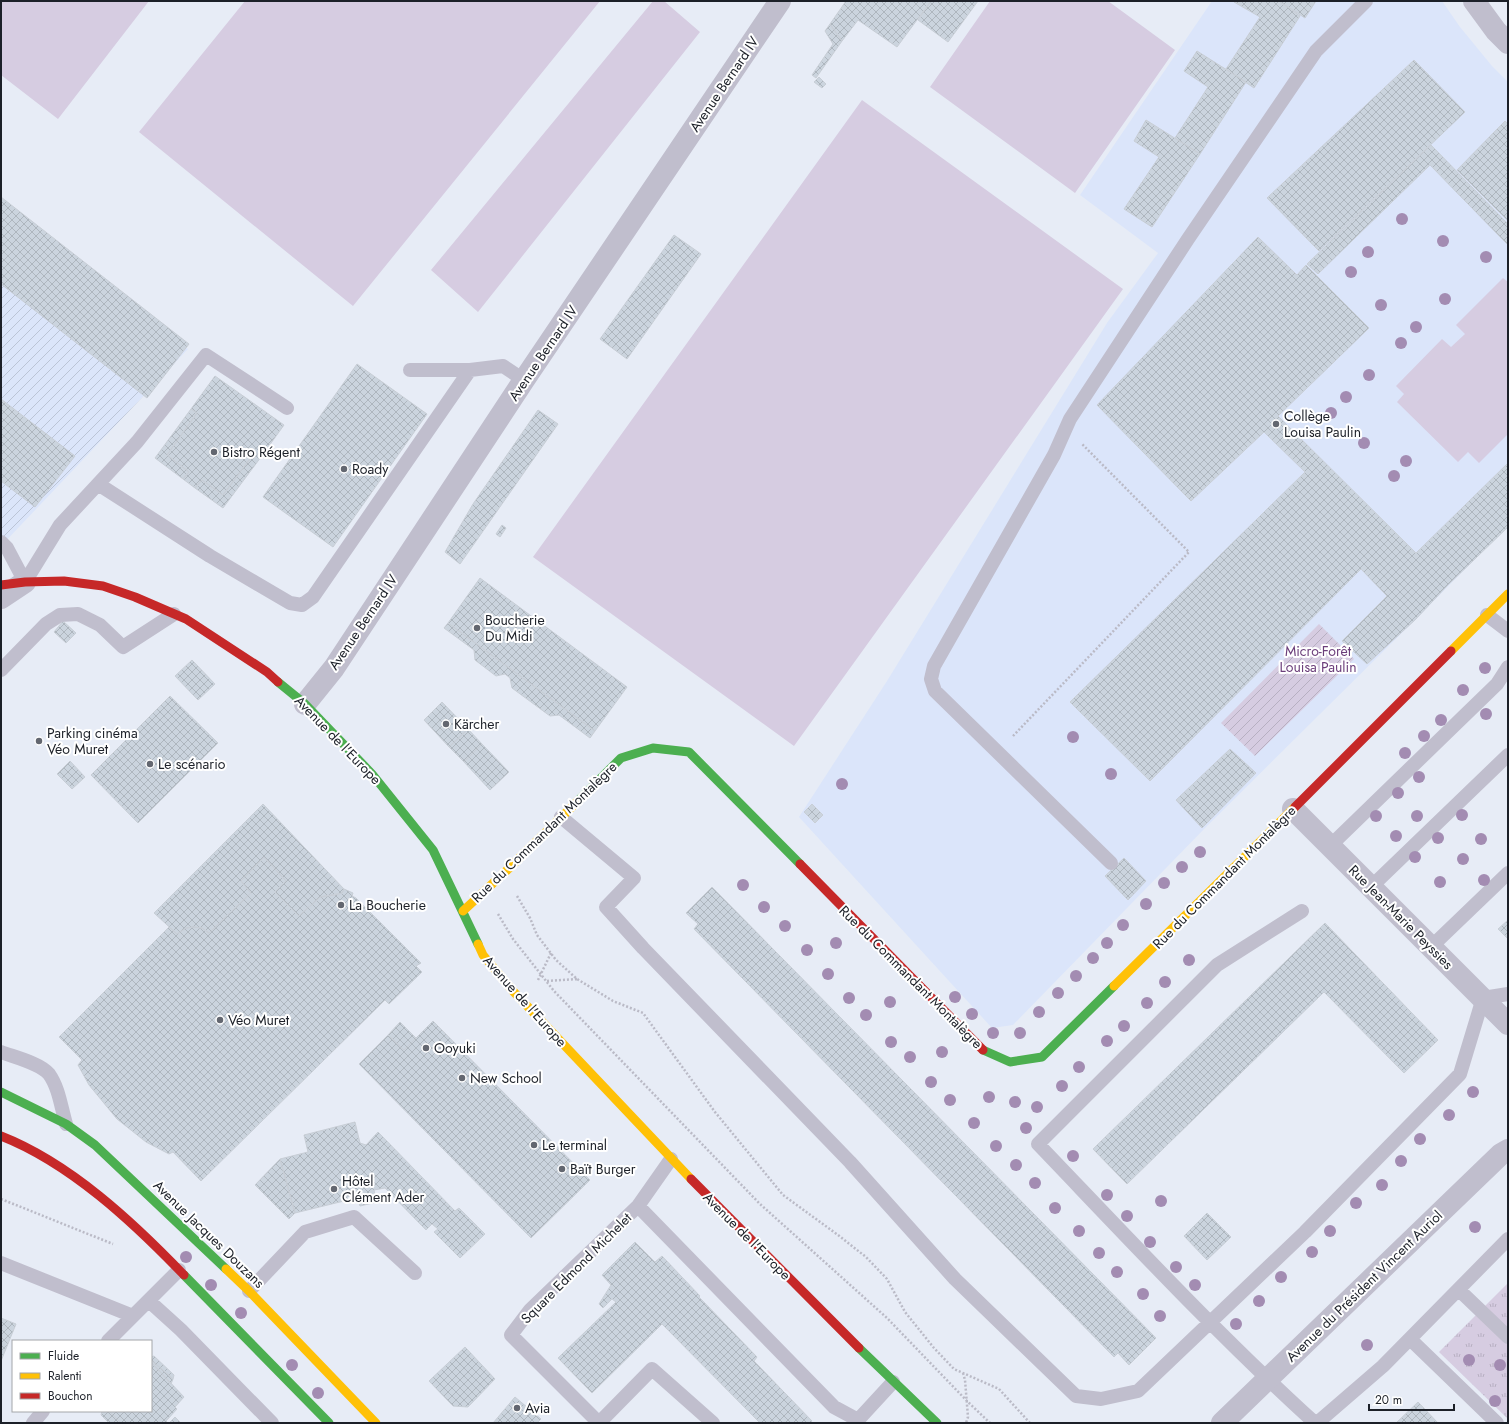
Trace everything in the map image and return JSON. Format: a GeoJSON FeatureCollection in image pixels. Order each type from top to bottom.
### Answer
{"type":"FeatureCollection","features":[{"type":"Feature","properties":{"kind":"street","name":"Avenue Bernard IV"},"geometry":{"type":"LineString","coordinates":[[305,704],[334,668],[524,380],[780,1]]}},
{"type":"Feature","properties":{"kind":"street"},"geometry":{"type":"LineString","coordinates":[[1474,1],[1496,31],[1508,43]]}},
{"type":"Feature","properties":{"kind":"street","name":"Avenue de l'Europe"},"geometry":{"type":"LineString","coordinates":[[1,585],[64,580],[103,586],[135,597],[186,620],[267,672],[305,704],[372,774],[433,850],[483,955],[497,973],[671,1159],[893,1382],[937,1423]]}},
{"type":"Feature","properties":{"kind":"street","name":"Avenue de l'Europe"},"geometry":{"type":"LineString","coordinates":[[1,598],[26,582]]}},
{"type":"Feature","properties":{"kind":"street","name":"Rue du Commandant Montalègre"},"geometry":{"type":"LineString","coordinates":[[463,911],[504,873],[621,758],[653,748],[689,752],[985,1052],[1010,1062],[1042,1057],[1508,594]]}},
{"type":"Feature","properties":{"kind":"street","name":"Rue Jean-Marie Peyssies"},"geometry":{"type":"LineString","coordinates":[[1293,809],[1508,1024]]}},
{"type":"Feature","properties":{"kind":"street","name":"Avenue Jacques Douzans"},"geometry":{"type":"LineString","coordinates":[[1,1092],[66,1124],[95,1145],[249,1291],[376,1423]]}},
{"type":"Feature","properties":{"kind":"street"},"geometry":{"type":"LineString","coordinates":[[1,1136],[13,1140],[79,1180],[109,1203],[179,1270],[329,1423]]}},
{"type":"Feature","properties":{"kind":"street","name":"Avenue du Président Vincent Auriol"},"geometry":{"type":"LineString","coordinates":[[1222,1423],[1501,1154],[1508,1150]]}},
{"type":"Feature","properties":{"kind":"lane"},"geometry":{"type":"LineString","coordinates":[[1111,863],[935,691],[931,679],[934,666],[1054,454],[1070,419],[1179,253],[1316,51],[1366,1]]}},
{"type":"Feature","properties":{"kind":"lane"},"geometry":{"type":"LineString","coordinates":[[1,542],[7,548],[26,582],[60,525],[137,442],[206,355],[287,408]]}},
{"type":"Feature","properties":{"kind":"lane"},"geometry":{"type":"LineString","coordinates":[[410,370],[470,370],[504,366],[524,380]]}},
{"type":"Feature","properties":{"kind":"lane"},"geometry":{"type":"LineString","coordinates":[[98,484],[210,556],[290,603],[302,605],[314,597],[470,370]]}},
{"type":"Feature","properties":{"kind":"lane"},"geometry":{"type":"LineString","coordinates":[[1,670],[46,624],[60,615],[78,614],[100,625],[123,646],[174,614]]}},
{"type":"Feature","properties":{"kind":"lane"},"geometry":{"type":"LineString","coordinates":[[1487,615],[1508,631]]}},
{"type":"Feature","properties":{"kind":"lane"},"geometry":{"type":"LineString","coordinates":[[1330,846],[1497,684],[1508,667]]}},
{"type":"Feature","properties":{"kind":"lane"},"geometry":{"type":"LineString","coordinates":[[1371,887],[1508,755]]}},
{"type":"Feature","properties":{"kind":"lane"},"geometry":{"type":"LineString","coordinates":[[561,817],[634,878],[606,907],[643,948],[850,1162],[955,1279],[1076,1396],[1102,1399],[1138,1391],[1305,1232],[1460,1074],[1482,998],[1508,994]]}},
{"type":"Feature","properties":{"kind":"lane"},"geometry":{"type":"LineString","coordinates":[[1431,947],[1508,873]]}},
{"type":"Feature","properties":{"kind":"lane"},"geometry":{"type":"LineString","coordinates":[[1302,911],[1216,966],[1038,1144],[1210,1323],[1267,1380],[1316,1423],[1383,1366],[1508,1239]]}},
{"type":"Feature","properties":{"kind":"lane"},"geometry":{"type":"LineString","coordinates":[[1,1052],[36,1065],[48,1073],[56,1088],[66,1124]]}},
{"type":"Feature","properties":{"kind":"lane","name":"Square Edmond Michelet"},"geometry":{"type":"LineString","coordinates":[[671,1159],[638,1206],[530,1310],[511,1335],[599,1423],[652,1369],[713,1423]]}},
{"type":"Feature","properties":{"kind":"lane"},"geometry":{"type":"LineString","coordinates":[[638,1206],[834,1407],[853,1422],[869,1419],[874,1423]]}},
{"type":"Feature","properties":{"kind":"lane"},"geometry":{"type":"LineString","coordinates":[[249,1291],[305,1232],[354,1217],[415,1273]]}},
{"type":"Feature","properties":{"kind":"lane"},"geometry":{"type":"LineString","coordinates":[[1,1264],[133,1316]]}},
{"type":"Feature","properties":{"kind":"lane"},"geometry":{"type":"LineString","coordinates":[[109,1340],[179,1270]]}},
{"type":"Feature","properties":{"kind":"lane"},"geometry":{"type":"LineString","coordinates":[[1459,1290],[1508,1337]]}},
{"type":"Feature","properties":{"kind":"lane"},"geometry":{"type":"LineString","coordinates":[[149,1301],[181,1330],[272,1423]]}},
{"type":"Feature","properties":{"kind":"lane"},"geometry":{"type":"LineString","coordinates":[[1410,1339],[1497,1423]]}},
{"type":"Feature","properties":{"kind":"lane"},"geometry":{"type":"LineString","coordinates":[[853,1422],[893,1382]]}},
{"type":"Feature","properties":{"kind":"lane"},"geometry":{"type":"LineString","coordinates":[[33,1423],[43,1412]]}},
{"type":"Feature","properties":{"kind":"path"},"geometry":{"type":"LineString","coordinates":[[998,753],[1189,552],[1066,427]]}},
{"type":"Feature","properties":{"kind":"path"},"geometry":{"type":"LineString","coordinates":[[504,873],[530,918],[537,935],[556,960],[577,979],[613,1001],[643,1012],[715,1112],[783,1195],[866,1257],[887,1279],[905,1312],[934,1348],[954,1369],[999,1389],[1030,1423]]}},
{"type":"Feature","properties":{"kind":"path"},"geometry":{"type":"LineString","coordinates":[[484,891],[513,940],[554,991],[760,1204],[887,1318],[966,1401],[990,1423]]}},
{"type":"Feature","properties":{"kind":"path"},"geometry":{"type":"LineString","coordinates":[[551,953],[537,982],[577,979]]}},
{"type":"Feature","properties":{"kind":"path"},"geometry":{"type":"LineString","coordinates":[[1,1199],[114,1244]]}},
{"type":"Feature","properties":{"kind":"path"},"geometry":{"type":"LineString","coordinates":[[963,1372],[968,1417],[966,1423]]}},
{"type":"Feature","properties":{"kind":"shaded area","name":"Collège Louisa Paulin"},"geometry":{"type":"Polygon","coordinates":[[[1212,1],[1442,1],[1460,27],[1492,66],[1508,82],[1508,525],[1415,620],[1207,826],[1013,1025],[992,1028],[799,817],[887,681],[1107,323],[1158,253],[1080,195],[1212,1]]]}},
{"type":"Feature","properties":{"kind":"shaded area"},"geometry":{"type":"Polygon","coordinates":[[[1,203],[188,349],[1,546],[1,203]]]}},
{"type":"Feature","properties":{"kind":"green space"},"geometry":{"type":"Polygon","coordinates":[[[1,1],[149,1],[58,119],[1,75],[1,1]]]}},
{"type":"Feature","properties":{"kind":"green space"},"geometry":{"type":"Polygon","coordinates":[[[245,1],[600,1],[353,306],[139,132],[245,1]]]}},
{"type":"Feature","properties":{"kind":"green space"},"geometry":{"type":"Polygon","coordinates":[[[653,1],[664,1],[700,32],[478,312],[431,270],[653,1]]]}},
{"type":"Feature","properties":{"kind":"green space"},"geometry":{"type":"Polygon","coordinates":[[[990,1],[1108,1],[1175,50],[1075,193],[930,87],[990,1]]]}},
{"type":"Feature","properties":{"kind":"green space"},"geometry":{"type":"Polygon","coordinates":[[[862,100],[1123,289],[794,746],[533,557],[862,100]]]}},
{"type":"Feature","properties":{"kind":"green space"},"geometry":{"type":"Polygon","coordinates":[[[1503,278],[1508,282],[1508,434],[1479,463],[1468,452],[1458,462],[1397,402],[1404,394],[1396,386],[1442,339],[1451,347],[1465,334],[1456,325],[1503,278]]]}},
{"type":"Feature","properties":{"kind":"green space","name":"Micro-Forêt Louisa Paulin"},"geometry":{"type":"Polygon","coordinates":[[[1319,624],[1354,659],[1255,756],[1221,723],[1319,624]]]}},
{"type":"Feature","properties":{"kind":"green space"},"geometry":{"type":"Polygon","coordinates":[[[1508,1283],[1508,1419],[1439,1352],[1508,1283]]]}},
{"type":"Feature","properties":{"kind":"building"},"geometry":{"type":"Polygon","coordinates":[[[846,1],[931,1],[897,47],[858,20],[842,41],[830,24],[846,1]]]}},
{"type":"Feature","properties":{"kind":"building"},"geometry":{"type":"Polygon","coordinates":[[[931,1],[978,1],[948,42],[918,20],[931,1]]]}},
{"type":"Feature","properties":{"kind":"building"},"geometry":{"type":"Polygon","coordinates":[[[1279,1],[1300,16],[1254,88],[1226,69],[1260,17],[1234,2],[1279,1]]]}},
{"type":"Feature","properties":{"kind":"building"},"geometry":{"type":"Polygon","coordinates":[[[1279,1],[1316,1],[1305,18],[1279,1]]]}},
{"type":"Feature","properties":{"kind":"building"},"geometry":{"type":"Polygon","coordinates":[[[830,24],[842,41],[816,78],[812,75],[833,44],[825,31],[830,24]]]}},
{"type":"Feature","properties":{"kind":"building"},"geometry":{"type":"Polygon","coordinates":[[[1197,51],[1246,82],[1200,154],[1175,138],[1208,87],[1184,71],[1197,51]]]}},
{"type":"Feature","properties":{"kind":"building"},"geometry":{"type":"Polygon","coordinates":[[[1414,60],[1465,112],[1319,251],[1267,198],[1414,60]]]}},
{"type":"Feature","properties":{"kind":"building"},"geometry":{"type":"Polygon","coordinates":[[[819,77],[826,84],[822,88],[814,82],[819,77]]]}},
{"type":"Feature","properties":{"kind":"building"},"geometry":{"type":"Polygon","coordinates":[[[1146,120],[1200,154],[1152,227],[1124,209],[1159,157],[1134,141],[1146,120]]]}},
{"type":"Feature","properties":{"kind":"building"},"geometry":{"type":"Polygon","coordinates":[[[1505,121],[1508,124],[1508,221],[1457,170],[1505,121]]]}},
{"type":"Feature","properties":{"kind":"building"},"geometry":{"type":"Polygon","coordinates":[[[1431,145],[1508,224],[1508,245],[1430,165],[1318,274],[1307,264],[1431,145]]]}},
{"type":"Feature","properties":{"kind":"building"},"geometry":{"type":"Polygon","coordinates":[[[1,197],[189,344],[147,398],[1,284],[1,197]]]}},
{"type":"Feature","properties":{"kind":"building"},"geometry":{"type":"Polygon","coordinates":[[[674,235],[701,254],[627,359],[600,339],[674,235]]]}},
{"type":"Feature","properties":{"kind":"building"},"geometry":{"type":"Polygon","coordinates":[[[1258,237],[1297,275],[1306,265],[1369,328],[1278,416],[1416,553],[1508,463],[1508,527],[1447,586],[1415,620],[1367,664],[1342,641],[1387,596],[1361,569],[1150,781],[1070,702],[1305,472],[1264,432],[1191,501],[1097,405],[1258,237]]]}},
{"type":"Feature","properties":{"kind":"building"},"geometry":{"type":"Polygon","coordinates":[[[357,364],[427,414],[333,547],[263,497],[357,364]]]}},
{"type":"Feature","properties":{"kind":"building"},"geometry":{"type":"Polygon","coordinates":[[[215,376],[284,425],[261,457],[255,452],[223,495],[202,480],[195,488],[183,479],[189,472],[167,455],[197,413],[191,409],[215,376]]]}},
{"type":"Feature","properties":{"kind":"building"},"geometry":{"type":"Polygon","coordinates":[[[1,399],[75,456],[35,507],[1,481],[1,399]]]}},
{"type":"Feature","properties":{"kind":"building"},"geometry":{"type":"Polygon","coordinates":[[[191,409],[197,413],[167,455],[189,472],[183,479],[155,458],[191,409]]]}},
{"type":"Feature","properties":{"kind":"building"},"geometry":{"type":"Polygon","coordinates":[[[538,410],[558,424],[460,564],[445,552],[473,504],[538,410]]]}},
{"type":"Feature","properties":{"kind":"building"},"geometry":{"type":"Polygon","coordinates":[[[255,452],[261,457],[223,508],[195,488],[202,480],[223,495],[255,452]]]}},
{"type":"Feature","properties":{"kind":"building"},"geometry":{"type":"Polygon","coordinates":[[[502,525],[506,528],[500,537],[496,534],[502,525]]]}},
{"type":"Feature","properties":{"kind":"building"},"geometry":{"type":"Polygon","coordinates":[[[480,578],[627,687],[595,731],[448,623],[480,578]]]}},
{"type":"Feature","properties":{"kind":"building"},"geometry":{"type":"Polygon","coordinates":[[[63,621],[76,633],[66,643],[54,632],[63,621]]]}},
{"type":"Feature","properties":{"kind":"building"},"geometry":{"type":"Polygon","coordinates":[[[448,623],[595,731],[590,738],[559,715],[550,716],[512,688],[510,678],[505,674],[496,676],[475,660],[474,650],[444,628],[448,623]]]}},
{"type":"Feature","properties":{"kind":"building"},"geometry":{"type":"Polygon","coordinates":[[[192,660],[215,684],[198,700],[175,676],[192,660]]]}},
{"type":"Feature","properties":{"kind":"building"},"geometry":{"type":"Polygon","coordinates":[[[170,696],[218,743],[138,823],[91,775],[170,696]]]}},
{"type":"Feature","properties":{"kind":"building","name":"Kärcher"},"geometry":{"type":"Polygon","coordinates":[[[442,702],[468,729],[449,747],[424,720],[442,702]]]}},
{"type":"Feature","properties":{"kind":"building"},"geometry":{"type":"Polygon","coordinates":[[[468,729],[482,744],[464,762],[449,747],[468,729]]]}},
{"type":"Feature","properties":{"kind":"building"},"geometry":{"type":"Polygon","coordinates":[[[482,744],[509,772],[490,790],[464,762],[482,744]]]}},
{"type":"Feature","properties":{"kind":"building"},"geometry":{"type":"Polygon","coordinates":[[[1230,749],[1256,773],[1202,828],[1176,800],[1230,749]]]}},
{"type":"Feature","properties":{"kind":"building"},"geometry":{"type":"Polygon","coordinates":[[[70,761],[85,777],[72,789],[57,774],[70,761]]]}},
{"type":"Feature","properties":{"kind":"building"},"geometry":{"type":"Polygon","coordinates":[[[263,804],[344,889],[342,893],[320,897],[299,916],[275,892],[286,881],[264,857],[241,881],[251,893],[209,933],[202,928],[193,927],[186,928],[177,934],[154,913],[263,804]]]}},
{"type":"Feature","properties":{"kind":"building"},"geometry":{"type":"Polygon","coordinates":[[[812,804],[823,815],[815,823],[804,812],[812,804]]]}},
{"type":"Feature","properties":{"kind":"building","name":"Véo Muret"},"geometry":{"type":"Polygon","coordinates":[[[264,857],[286,881],[275,892],[299,916],[320,897],[342,893],[344,889],[353,893],[352,896],[356,898],[421,963],[416,966],[422,972],[389,1004],[385,1000],[201,1181],[173,1152],[169,1154],[146,1142],[117,1119],[89,1085],[78,1065],[82,1060],[59,1037],[169,927],[177,934],[186,928],[193,927],[202,928],[209,933],[251,893],[241,881],[264,857]]]}},
{"type":"Feature","properties":{"kind":"building"},"geometry":{"type":"Polygon","coordinates":[[[1124,858],[1146,881],[1128,900],[1105,876],[1124,858]]]}},
{"type":"Feature","properties":{"kind":"building"},"geometry":{"type":"Polygon","coordinates":[[[712,887],[1156,1338],[1129,1365],[1118,1353],[1114,1357],[694,929],[698,924],[686,913],[712,887]]]}},
{"type":"Feature","properties":{"kind":"building"},"geometry":{"type":"Polygon","coordinates":[[[1508,920],[1508,939],[1498,929],[1508,920]]]}},
{"type":"Feature","properties":{"kind":"building"},"geometry":{"type":"Polygon","coordinates":[[[1325,923],[1438,1040],[1404,1073],[1324,992],[1127,1184],[1093,1149],[1325,923]]]}},
{"type":"Feature","properties":{"kind":"building"},"geometry":{"type":"Polygon","coordinates":[[[433,1021],[590,1180],[531,1238],[359,1064],[388,1035],[404,1050],[433,1021]]]}},
{"type":"Feature","properties":{"kind":"building"},"geometry":{"type":"Polygon","coordinates":[[[400,1022],[416,1038],[404,1050],[388,1035],[400,1022]]]}},
{"type":"Feature","properties":{"kind":"building","name":"Hôtel Clément Ader"},"geometry":{"type":"Polygon","coordinates":[[[355,1122],[360,1143],[366,1145],[378,1132],[455,1211],[459,1208],[485,1234],[460,1258],[434,1232],[438,1229],[432,1224],[426,1230],[385,1188],[374,1190],[375,1195],[358,1199],[357,1194],[347,1197],[348,1200],[295,1213],[280,1159],[308,1152],[304,1135],[355,1122]]]}},
{"type":"Feature","properties":{"kind":"building"},"geometry":{"type":"Polygon","coordinates":[[[280,1159],[295,1213],[289,1219],[255,1185],[280,1159]]]}},
{"type":"Feature","properties":{"kind":"building"},"geometry":{"type":"Polygon","coordinates":[[[375,1195],[377,1202],[360,1206],[358,1199],[375,1195]]]}},
{"type":"Feature","properties":{"kind":"building"},"geometry":{"type":"Polygon","coordinates":[[[1207,1213],[1231,1237],[1207,1260],[1184,1236],[1207,1213]]]}},
{"type":"Feature","properties":{"kind":"building"},"geometry":{"type":"Polygon","coordinates":[[[635,1242],[655,1262],[662,1256],[757,1357],[754,1361],[812,1421],[810,1423],[760,1423],[662,1324],[592,1393],[558,1358],[616,1302],[612,1299],[603,1308],[599,1304],[611,1285],[602,1275],[635,1242]]]}},
{"type":"Feature","properties":{"kind":"building"},"geometry":{"type":"Polygon","coordinates":[[[1,1318],[16,1324],[1,1361],[1,1318]]]}},
{"type":"Feature","properties":{"kind":"building"},"geometry":{"type":"Polygon","coordinates":[[[465,1347],[495,1379],[468,1407],[453,1406],[429,1381],[465,1347]]]}},
{"type":"Feature","properties":{"kind":"building"},"geometry":{"type":"Polygon","coordinates":[[[154,1356],[174,1375],[173,1379],[152,1361],[152,1357],[154,1356]]]}},
{"type":"Feature","properties":{"kind":"building"},"geometry":{"type":"Polygon","coordinates":[[[152,1361],[173,1379],[171,1384],[152,1363],[152,1361]]]}},
{"type":"Feature","properties":{"kind":"building"},"geometry":{"type":"Polygon","coordinates":[[[152,1363],[184,1397],[175,1407],[177,1409],[166,1421],[168,1423],[121,1423],[110,1412],[152,1412],[152,1363]]]}},
{"type":"Feature","properties":{"kind":"building","name":"Avia"},"geometry":{"type":"Polygon","coordinates":[[[515,1397],[541,1419],[537,1423],[493,1423],[515,1397]]]}},
{"type":"Feature","properties":{"kind":"building"},"geometry":{"type":"Polygon","coordinates":[[[1418,1402],[1438,1423],[1396,1423],[1418,1402]]]}},
{"type":"Feature","properties":{"kind":"building"},"geometry":{"type":"Polygon","coordinates":[[[102,1412],[110,1412],[121,1423],[109,1423],[101,1415],[102,1412]]]}},
{"type":"Feature","properties":{"kind":"building"},"geometry":{"type":"Polygon","coordinates":[[[175,1417],[181,1423],[169,1423],[175,1417]]]}},
{"type":"Feature","properties":{"kind":"traffic: fast"},"geometry":{"type":"LineString","coordinates":[[278,682],[305,704],[372,774],[433,850],[478,944]]}},
{"type":"Feature","properties":{"kind":"traffic: fast"},"geometry":{"type":"LineString","coordinates":[[578,801],[621,758],[653,748],[689,752],[800,864]]}},
{"type":"Feature","properties":{"kind":"traffic: fast"},"geometry":{"type":"LineString","coordinates":[[983,1050],[1010,1062],[1042,1057],[1114,986]]}},
{"type":"Feature","properties":{"kind":"traffic: fast"},"geometry":{"type":"LineString","coordinates":[[1,1092],[66,1124],[95,1145],[226,1269]]}},
{"type":"Feature","properties":{"kind":"traffic: fast"},"geometry":{"type":"LineString","coordinates":[[184,1275],[329,1423]]}},
{"type":"Feature","properties":{"kind":"traffic: fast"},"geometry":{"type":"LineString","coordinates":[[859,1348],[937,1423]]}},
{"type":"Feature","properties":{"kind":"traffic: slow"},"geometry":{"type":"LineString","coordinates":[[1451,651],[1508,594]]}},
{"type":"Feature","properties":{"kind":"traffic: slow"},"geometry":{"type":"LineString","coordinates":[[463,911],[578,801]]}},
{"type":"Feature","properties":{"kind":"traffic: slow"},"geometry":{"type":"LineString","coordinates":[[1114,986],[1295,807]]}},
{"type":"Feature","properties":{"kind":"traffic: slow"},"geometry":{"type":"LineString","coordinates":[[478,944],[483,955],[512,990],[691,1179]]}},
{"type":"Feature","properties":{"kind":"traffic: slow"},"geometry":{"type":"LineString","coordinates":[[226,1269],[376,1423]]}},
{"type":"Feature","properties":{"kind":"traffic: jam"},"geometry":{"type":"LineString","coordinates":[[1,585],[25,582],[64,581],[103,586],[135,597],[186,619],[267,672],[278,682]]}},
{"type":"Feature","properties":{"kind":"traffic: jam"},"geometry":{"type":"LineString","coordinates":[[1295,807],[1451,651]]}},
{"type":"Feature","properties":{"kind":"traffic: jam"},"geometry":{"type":"LineString","coordinates":[[800,864],[983,1050]]}},
{"type":"Feature","properties":{"kind":"traffic: jam"},"geometry":{"type":"LineString","coordinates":[[1,1136],[27,1148],[76,1178],[122,1215],[184,1275]]}},
{"type":"Feature","properties":{"kind":"traffic: jam"},"geometry":{"type":"LineString","coordinates":[[691,1179],[859,1348]]}},
{"type":"Feature","properties":{"kind":"place","name":"Collège Louisa Paulin"},"geometry":{"type":"Point","coordinates":[1276,424]}},
{"type":"Feature","properties":{"kind":"place","name":"Bistro Régent"},"geometry":{"type":"Point","coordinates":[214,452]}},
{"type":"Feature","properties":{"kind":"place","name":"Roady"},"geometry":{"type":"Point","coordinates":[344,469]}},
{"type":"Feature","properties":{"kind":"place","name":"Boucherie Du Midi"},"geometry":{"type":"Point","coordinates":[477,628]}},
{"type":"Feature","properties":{"kind":"place","name":"Kärcher"},"geometry":{"type":"Point","coordinates":[446,724]}},
{"type":"Feature","properties":{"kind":"place","name":"Parking cinéma Véo Muret"},"geometry":{"type":"Point","coordinates":[39,741]}},
{"type":"Feature","properties":{"kind":"place","name":"Le scénario"},"geometry":{"type":"Point","coordinates":[150,764]}},
{"type":"Feature","properties":{"kind":"place","name":"La Boucherie"},"geometry":{"type":"Point","coordinates":[341,905]}},
{"type":"Feature","properties":{"kind":"place","name":"Véo Muret"},"geometry":{"type":"Point","coordinates":[220,1020]}},
{"type":"Feature","properties":{"kind":"place","name":"Ooyuki"},"geometry":{"type":"Point","coordinates":[426,1048]}},
{"type":"Feature","properties":{"kind":"place","name":"New School"},"geometry":{"type":"Point","coordinates":[462,1078]}},
{"type":"Feature","properties":{"kind":"place","name":"Le terminal"},"geometry":{"type":"Point","coordinates":[534,1145]}},
{"type":"Feature","properties":{"kind":"place","name":"Baït Burger"},"geometry":{"type":"Point","coordinates":[562,1169]}},
{"type":"Feature","properties":{"kind":"place","name":"Hôtel Clément Ader"},"geometry":{"type":"Point","coordinates":[334,1189]}},
{"type":"Feature","properties":{"kind":"place","name":"Avia"},"geometry":{"type":"Point","coordinates":[517,1408]}}]}
